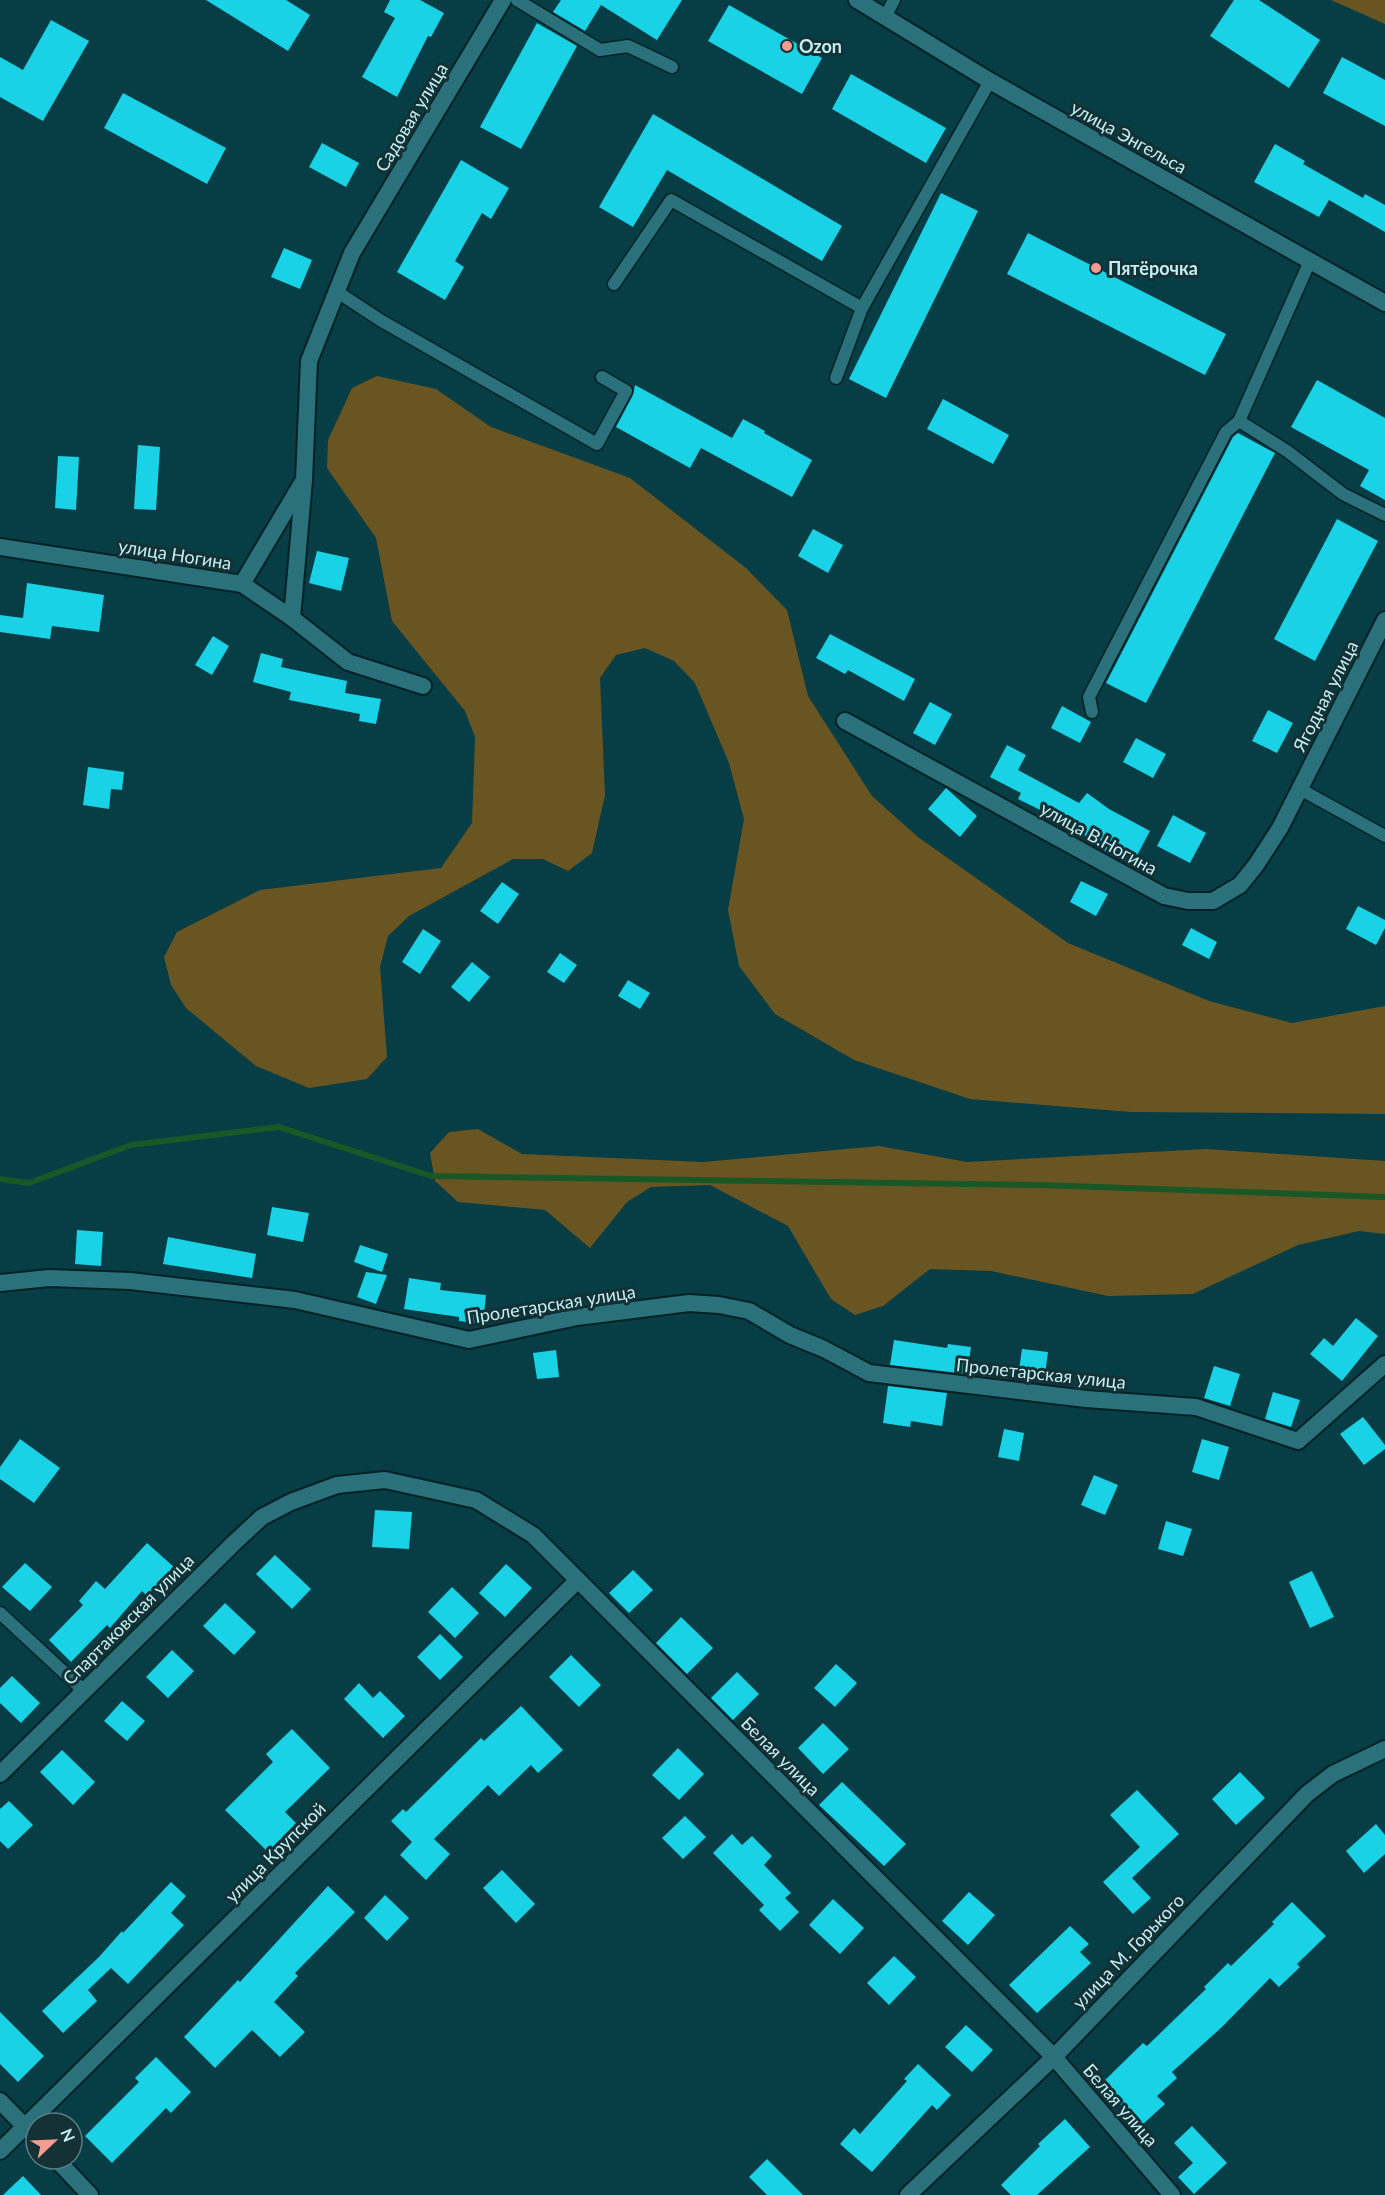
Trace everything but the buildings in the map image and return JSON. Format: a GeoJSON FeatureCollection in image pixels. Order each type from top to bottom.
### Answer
{"type":"FeatureCollection","features":[{"type":"Feature","properties":{"kind":"street","name":"Садовая улица"},"geometry":{"type":"LineString","coordinates":[[292,618],[304,480],[309,361],[352,253],[503,0]]}},
{"type":"Feature","properties":{"kind":"street","name":"улица Энгельса"},"geometry":{"type":"LineString","coordinates":[[857,0],[990,81],[1385,303]]}},
{"type":"Feature","properties":{"kind":"street"},"geometry":{"type":"LineString","coordinates":[[242,584],[304,480]]}},
{"type":"Feature","properties":{"kind":"street","name":"улица Ногина"},"geometry":{"type":"LineString","coordinates":[[0,547],[242,584],[292,618],[348,662],[423,686]]}},
{"type":"Feature","properties":{"kind":"street","name":"Ягодная улица"},"geometry":{"type":"LineString","coordinates":[[1300,789],[1385,620]]}},
{"type":"Feature","properties":{"kind":"street","name":"улица В.Ногина"},"geometry":{"type":"LineString","coordinates":[[845,721],[1164,896],[1188,901],[1213,901],[1240,885],[1280,828],[1300,789]]}},
{"type":"Feature","properties":{"kind":"street","name":"Пролетарская улица"},"geometry":{"type":"LineString","coordinates":[[0,1283],[49,1278],[130,1281],[295,1300],[469,1340],[578,1317],[689,1303],[719,1305],[749,1311],[790,1335],[824,1349],[869,1373],[1086,1399],[1196,1407],[1298,1441],[1385,1364]]}},
{"type":"Feature","properties":{"kind":"street","name":"Белая улица"},"geometry":{"type":"LineString","coordinates":[[291,1502],[337,1485],[385,1480],[476,1500],[533,1535],[1054,2057],[1172,2195]]}},
{"type":"Feature","properties":{"kind":"street","name":"Спартаковская улица"},"geometry":{"type":"LineString","coordinates":[[0,1774],[235,1542],[262,1517],[291,1502]]}},
{"type":"Feature","properties":{"kind":"street","name":"улица Крупской"},"geometry":{"type":"LineString","coordinates":[[52,2111],[578,1580]]}},
{"type":"Feature","properties":{"kind":"street","name":"улица М. Горького"},"geometry":{"type":"LineString","coordinates":[[908,2195],[1054,2057],[1307,1794],[1333,1774],[1385,1749]]}},
{"type":"Feature","properties":{"kind":"street"},"geometry":{"type":"LineString","coordinates":[[0,2101],[24,2125]]}},
{"type":"Feature","properties":{"kind":"street","name":"улица Крупской"},"geometry":{"type":"LineString","coordinates":[[0,2151],[24,2136]]}},
{"type":"Feature","properties":{"kind":"street"},"geometry":{"type":"LineString","coordinates":[[67,2171],[90,2195]]}},
{"type":"Feature","properties":{"kind":"lane"},"geometry":{"type":"LineString","coordinates":[[517,0],[600,50],[628,46],[672,67]]}},
{"type":"Feature","properties":{"kind":"lane"},"geometry":{"type":"LineString","coordinates":[[885,17],[894,0]]}},
{"type":"Feature","properties":{"kind":"lane"},"geometry":{"type":"LineString","coordinates":[[836,378],[862,308],[990,81]]}},
{"type":"Feature","properties":{"kind":"lane"},"geometry":{"type":"LineString","coordinates":[[614,284],[671,200],[862,308]]}},
{"type":"Feature","properties":{"kind":"lane"},"geometry":{"type":"LineString","coordinates":[[1092,712],[1089,696],[1226,432],[1239,421],[1310,261]]}},
{"type":"Feature","properties":{"kind":"lane"},"geometry":{"type":"LineString","coordinates":[[336,291],[380,320],[597,444],[626,391],[602,377]]}},
{"type":"Feature","properties":{"kind":"lane"},"geometry":{"type":"LineString","coordinates":[[1239,421],[1287,451],[1343,494],[1385,515]]}},
{"type":"Feature","properties":{"kind":"lane"},"geometry":{"type":"LineString","coordinates":[[1300,789],[1385,836]]}},
{"type":"Feature","properties":{"kind":"lane"},"geometry":{"type":"LineString","coordinates":[[0,1613],[83,1690]]}},
{"type":"Feature","properties":{"kind":"shaded area"},"geometry":{"type":"Polygon","coordinates":[[[1331,0],[1385,0],[1385,24],[1331,0]]]}},
{"type":"Feature","properties":{"kind":"shaded area"},"geometry":{"type":"Polygon","coordinates":[[[377,376],[436,389],[491,427],[630,478],[746,568],[787,610],[808,696],[872,796],[918,837],[1068,943],[1209,1001],[1292,1023],[1385,1006],[1385,1114],[1131,1112],[970,1099],[854,1060],[775,1014],[739,966],[728,910],[744,819],[729,763],[695,683],[674,661],[645,648],[616,655],[600,678],[605,795],[592,853],[568,871],[543,859],[513,859],[409,916],[388,936],[380,967],[387,1057],[367,1079],[309,1088],[256,1066],[186,1008],[171,985],[164,957],[177,932],[260,890],[441,868],[472,823],[475,737],[465,711],[392,621],[376,538],[327,468],[328,440],[352,388],[377,376]]]}},
{"type":"Feature","properties":{"kind":"shaded area"},"geometry":{"type":"Polygon","coordinates":[[[478,1129],[522,1154],[703,1162],[879,1146],[967,1162],[1206,1149],[1385,1161],[1385,1234],[1359,1231],[1298,1245],[1193,1294],[1108,1296],[991,1271],[930,1269],[883,1306],[855,1315],[831,1299],[788,1226],[710,1185],[651,1187],[627,1202],[590,1248],[545,1210],[458,1202],[435,1181],[430,1153],[449,1132],[478,1129]]]}},
{"type":"Feature","properties":{"kind":"waterway"},"geometry":{"type":"LineString","coordinates":[[0,1179],[29,1183],[131,1145],[279,1127],[431,1176],[1039,1185],[1385,1197]]}},
{"type":"Feature","properties":{"kind":"place","name":"Ozon"},"geometry":{"type":"Point","coordinates":[787,46]}},
{"type":"Feature","properties":{"kind":"place","name":"Пятёрочка"},"geometry":{"type":"Point","coordinates":[1096,268]}}]}
